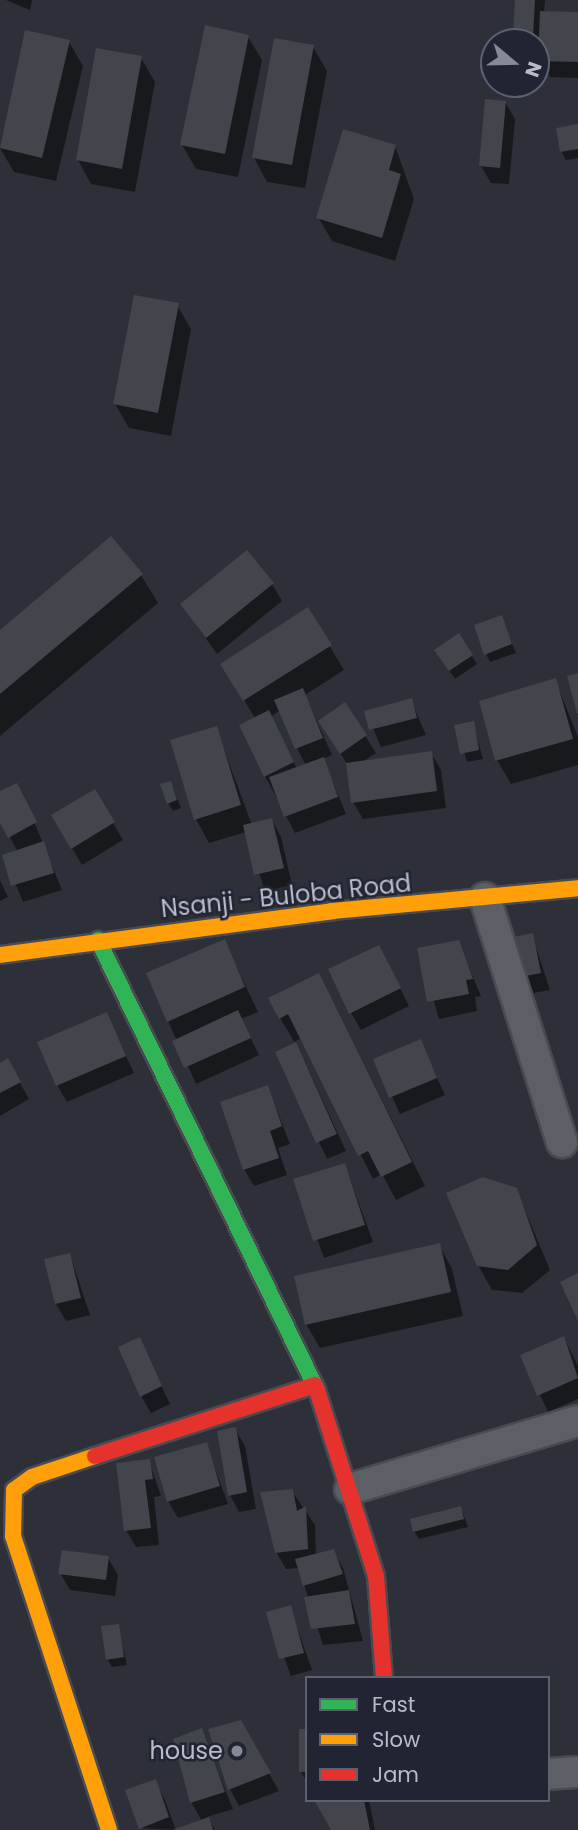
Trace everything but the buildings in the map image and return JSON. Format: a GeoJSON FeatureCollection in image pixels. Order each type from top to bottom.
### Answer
{"type":"FeatureCollection","features":[{"type":"Feature","properties":{"kind":"street","name":"Nsanji - Buloba Road"},"geometry":{"type":"LineString","coordinates":[[0,955],[98,940],[578,888]]}},
{"type":"Feature","properties":{"kind":"street"},"geometry":{"type":"LineString","coordinates":[[485,898],[562,1142]]}},
{"type":"Feature","properties":{"kind":"street"},"geometry":{"type":"LineString","coordinates":[[98,940],[315,1385],[376,1576],[384,1676]]}},
{"type":"Feature","properties":{"kind":"street"},"geometry":{"type":"LineString","coordinates":[[109,1830],[23,1574],[13,1536],[14,1490],[32,1477],[315,1385]]}},
{"type":"Feature","properties":{"kind":"street"},"geometry":{"type":"LineString","coordinates":[[350,1489],[578,1421]]}},
{"type":"Feature","properties":{"kind":"street"},"geometry":{"type":"LineString","coordinates":[[550,1774],[578,1772]]}},
{"type":"Feature","properties":{"kind":"traffic: fast"},"geometry":{"type":"LineString","coordinates":[[98,940],[317,1390]]}},
{"type":"Feature","properties":{"kind":"traffic: slow"},"geometry":{"type":"LineString","coordinates":[[0,955],[332,911],[578,888]]}},
{"type":"Feature","properties":{"kind":"traffic: slow"},"geometry":{"type":"LineString","coordinates":[[95,1456],[32,1477],[14,1490],[13,1536],[109,1830]]}},
{"type":"Feature","properties":{"kind":"traffic: jam"},"geometry":{"type":"LineString","coordinates":[[95,1456],[315,1385]]}},
{"type":"Feature","properties":{"kind":"traffic: jam"},"geometry":{"type":"LineString","coordinates":[[317,1390],[376,1576],[384,1676]]}},
{"type":"Feature","properties":{"kind":"place","name":"house"},"geometry":{"type":"Point","coordinates":[237,1751]}}]}
